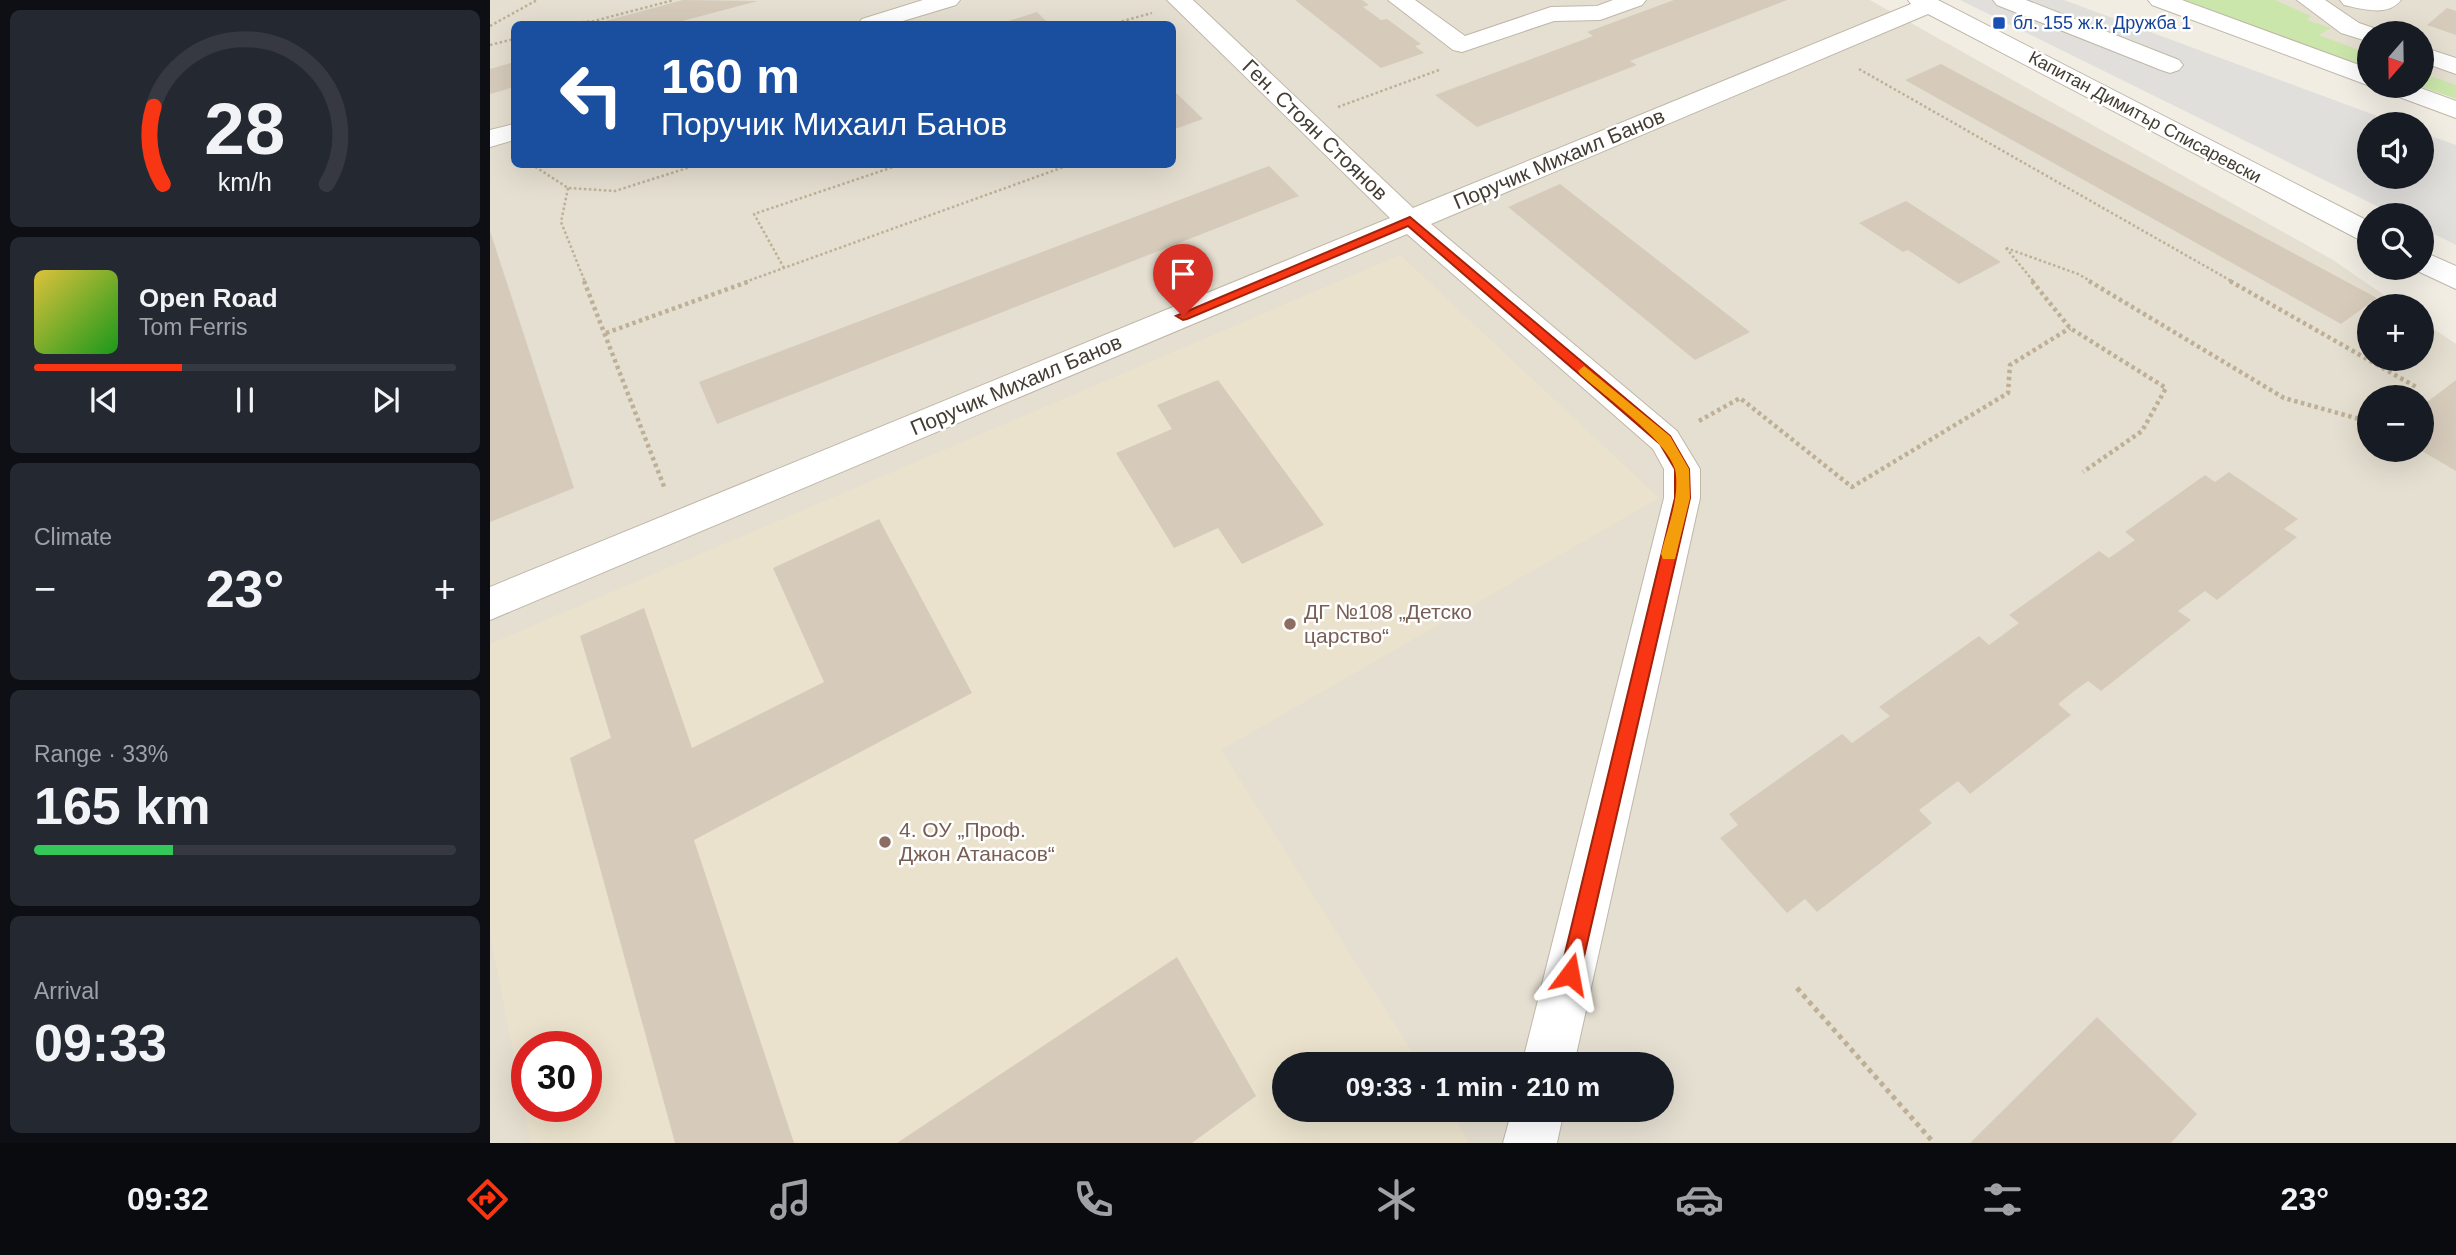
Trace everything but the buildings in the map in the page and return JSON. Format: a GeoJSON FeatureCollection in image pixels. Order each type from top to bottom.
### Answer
{"type":"FeatureCollection","features":[{"type":"Feature","properties":{"kind":"street"},"geometry":{"type":"LineString","coordinates":[[879,14],[948,0]]}},
{"type":"Feature","properties":{"kind":"street","name":"Ген. Стоян Стоянов"},"geometry":{"type":"LineString","coordinates":[[1179,0],[1410,221],[1665,440],[1682,469],[1682,498],[1551,1052]]}},
{"type":"Feature","properties":{"kind":"street"},"geometry":{"type":"LineString","coordinates":[[1400,0],[1462,45],[1551,14],[1600,13],[1634,0]]}},
{"type":"Feature","properties":{"kind":"street"},"geometry":{"type":"LineString","coordinates":[[2005,0],[2170,65]]}},
{"type":"Feature","properties":{"kind":"street"},"geometry":{"type":"LineString","coordinates":[[2160,0],[2357,73]]}},
{"type":"Feature","properties":{"kind":"street"},"geometry":{"type":"LineString","coordinates":[[2309,0],[2357,30]]}},
{"type":"Feature","properties":{"kind":"street"},"geometry":{"type":"LineString","coordinates":[[2352,0],[2384,4],[2389,0]]}},
{"type":"Feature","properties":{"kind":"street","name":"Поручик Михаил Банов"},"geometry":{"type":"LineString","coordinates":[[490,604],[1823,49],[1925,2]]}},
{"type":"Feature","properties":{"kind":"street","name":"Капитан Димитър Списаревски"},"geometry":{"type":"LineString","coordinates":[[1925,2],[2357,227]]}},
{"type":"Feature","properties":{"kind":"street"},"geometry":{"type":"LineString","coordinates":[[2434,58],[2456,66]]}},
{"type":"Feature","properties":{"kind":"street"},"geometry":{"type":"LineString","coordinates":[[2424,98],[2456,110]]}},
{"type":"Feature","properties":{"kind":"street"},"geometry":{"type":"LineString","coordinates":[[490,139],[511,132]]}},
{"type":"Feature","properties":{"kind":"street"},"geometry":{"type":"LineString","coordinates":[[2434,267],[2456,279]]}},
{"type":"Feature","properties":{"kind":"street"},"geometry":{"type":"LineString","coordinates":[[1530,1143],[1535,1122]]}},
{"type":"Feature","properties":{"kind":"path"},"geometry":{"type":"LineString","coordinates":[[490,26],[537,0]]}},
{"type":"Feature","properties":{"kind":"path"},"geometry":{"type":"LineString","coordinates":[[594,21],[674,0]]}},
{"type":"Feature","properties":{"kind":"path"},"geometry":{"type":"LineString","coordinates":[[490,45],[511,40]]}},
{"type":"Feature","properties":{"kind":"path"},"geometry":{"type":"LineString","coordinates":[[1303,120],[1460,62],[1462,45]]}},
{"type":"Feature","properties":{"kind":"path"},"geometry":{"type":"LineString","coordinates":[[1823,49],[2413,385]]}},
{"type":"Feature","properties":{"kind":"path"},"geometry":{"type":"LineString","coordinates":[[537,168],[568,188],[615,191],[687,168]]}},
{"type":"Feature","properties":{"kind":"path"},"geometry":{"type":"LineString","coordinates":[[784,268],[754,214],[885,168]]}},
{"type":"Feature","properties":{"kind":"path"},"geometry":{"type":"LineString","coordinates":[[606,333],[1061,168]]}},
{"type":"Feature","properties":{"kind":"path"},"geometry":{"type":"LineString","coordinates":[[568,188],[561,222],[679,525]]}},
{"type":"Feature","properties":{"kind":"path"},"geometry":{"type":"LineString","coordinates":[[2083,472],[2142,431],[2166,388],[2070,328],[2006,248],[2078,274],[2284,398],[2357,418]]}},
{"type":"Feature","properties":{"kind":"path"},"geometry":{"type":"LineString","coordinates":[[1665,440],[1740,398],[1852,487],[2008,393],[2010,365],[2070,328]]}},
{"type":"Feature","properties":{"kind":"path"},"geometry":{"type":"LineString","coordinates":[[1797,988],[1934,1143]]}},
{"type":"Feature","properties":{"kind":"shaded area"},"geometry":{"type":"Polygon","coordinates":[[[490,0],[1870,0],[2333,260],[2357,276],[2357,280],[2362,280],[2383,294],[2357,294],[2357,371],[2434,371],[2434,329],[2456,344],[2456,1143],[490,1143],[490,0]]]}},
{"type":"Feature","properties":{"kind":"shaded area"},"geometry":{"type":"Polygon","coordinates":[[[1960,0],[2064,0],[2367,112],[2357,112],[2357,189],[2434,189],[2434,137],[2456,145],[2456,245],[2434,234],[2434,203],[2371,203],[1960,0]]]}},
{"type":"Feature","properties":{"kind":"shaded area"},"geometry":{"type":"Polygon","coordinates":[[[2180,0],[2456,0],[2456,97],[2434,89],[2434,21],[2357,21],[2357,62],[2180,0]]]}},
{"type":"Feature","properties":{"kind":"shaded area","name":"4. ОУ „Проф. Джон Атанасов“"},"geometry":{"type":"Polygon","coordinates":[[[1400,255],[1659,498],[1221,750],[1412,1052],[1272,1052],[1272,1122],[1457,1122],[1467,1138],[1467,1143],[531,1143],[527,1122],[602,1122],[602,1031],[511,1031],[511,1041],[490,934],[490,644],[1400,255]]]}},
{"type":"Feature","properties":{"kind":"green space"},"geometry":{"type":"Polygon","coordinates":[[[2174,0],[2275,0],[2311,16],[2307,20],[2331,28],[2319,35],[2357,49],[2357,65],[2174,0]]]}},
{"type":"Feature","properties":{"kind":"green space"},"geometry":{"type":"Polygon","coordinates":[[[2434,77],[2456,85],[2456,99],[2434,91],[2434,77]]]}},
{"type":"Feature","properties":{"kind":"slow traffic"},"geometry":{"type":"LineString","coordinates":[[1584,371],[1665,440],[1682,469],[1682,498],[1669,554]]}},
{"type":"Feature","properties":{"kind":"place","name":"бл. 155 ж.к. Дружба 1"},"geometry":{"type":"Point","coordinates":[1999,23]}},
{"type":"Feature","properties":{"kind":"place","name":"ДГ №108 „Детско царство“"},"geometry":{"type":"Point","coordinates":[1290,624]}},
{"type":"Feature","properties":{"kind":"place","name":"4. ОУ „Проф. Джон Атанасов“"},"geometry":{"type":"Point","coordinates":[885,842]}},
{"type":"Feature","properties":{"kind":"route"},"geometry":{"type":"LineString","coordinates":[[1183,316],[1410,221],[1665,440],[1682,469],[1682,498],[1570,974]]}}]}
